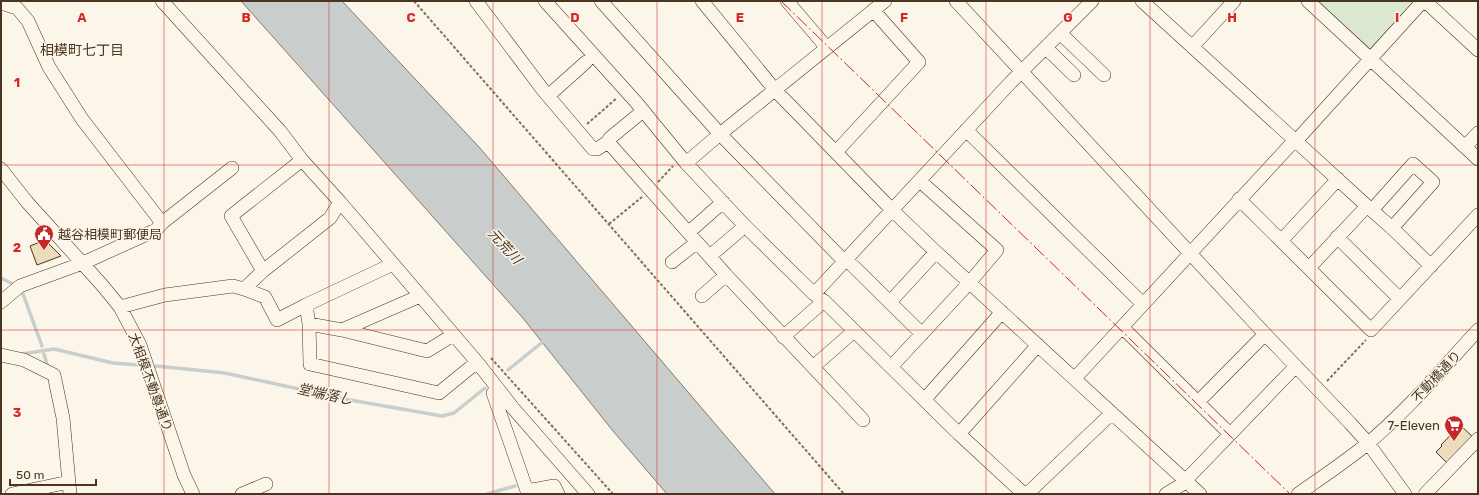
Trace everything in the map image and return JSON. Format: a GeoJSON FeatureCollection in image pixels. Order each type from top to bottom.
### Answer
{"type":"FeatureCollection","features":[{"type":"Feature","properties":{"kind":"street"},"geometry":{"type":"LineString","coordinates":[[162,1],[280,131],[302,160],[340,202],[588,494]]}},
{"type":"Feature","properties":{"kind":"street"},"geometry":{"type":"LineString","coordinates":[[476,1],[548,96],[593,149],[597,149],[607,143],[610,138],[637,116]]}},
{"type":"Feature","properties":{"kind":"street"},"geometry":{"type":"LineString","coordinates":[[545,1],[636,102],[686,163],[745,226],[925,399],[959,434],[1024,494]]}},
{"type":"Feature","properties":{"kind":"street"},"geometry":{"type":"LineString","coordinates":[[600,1],[720,134],[846,261],[922,334]]}},
{"type":"Feature","properties":{"kind":"street"},"geometry":{"type":"LineString","coordinates":[[702,1],[775,90],[893,211],[1200,494]]}},
{"type":"Feature","properties":{"kind":"street"},"geometry":{"type":"LineString","coordinates":[[787,1],[827,48]]}},
{"type":"Feature","properties":{"kind":"street"},"geometry":{"type":"LineString","coordinates":[[686,163],[885,1]]}},
{"type":"Feature","properties":{"kind":"street"},"geometry":{"type":"LineString","coordinates":[[956,1],[1368,443],[1405,494]]}},
{"type":"Feature","properties":{"kind":"street"},"geometry":{"type":"LineString","coordinates":[[783,337],[819,298],[846,261],[966,130],[1092,1]]}},
{"type":"Feature","properties":{"kind":"street"},"geometry":{"type":"LineString","coordinates":[[1142,1],[1392,228],[1431,266]]}},
{"type":"Feature","properties":{"kind":"street"},"geometry":{"type":"LineString","coordinates":[[1192,47],[1234,1]]}},
{"type":"Feature","properties":{"kind":"street"},"geometry":{"type":"LineString","coordinates":[[1308,1],[1478,158]]}},
{"type":"Feature","properties":{"kind":"street"},"geometry":{"type":"LineString","coordinates":[[1075,378],[1142,303],[1424,1],[1478,50]]}},
{"type":"Feature","properties":{"kind":"street"},"geometry":{"type":"LineString","coordinates":[[1,3],[17,8],[28,21],[49,67],[82,119],[162,223]]}},
{"type":"Feature","properties":{"kind":"street"},"geometry":{"type":"LineString","coordinates":[[836,152],[919,62],[874,10]]}},
{"type":"Feature","properties":{"kind":"street"},"geometry":{"type":"LineString","coordinates":[[1060,33],[1104,75]]}},
{"type":"Feature","properties":{"kind":"street"},"geometry":{"type":"LineString","coordinates":[[1046,48],[1074,75]]}},
{"type":"Feature","properties":{"kind":"street"},"geometry":{"type":"LineString","coordinates":[[548,96],[586,62]]}},
{"type":"Feature","properties":{"kind":"street"},"geometry":{"type":"LineString","coordinates":[[966,130],[1142,303]]}},
{"type":"Feature","properties":{"kind":"street"},"geometry":{"type":"LineString","coordinates":[[1465,147],[1478,132]]}},
{"type":"Feature","properties":{"kind":"street"},"geometry":{"type":"LineString","coordinates":[[607,143],[608,142],[643,183],[783,337],[862,420]]}},
{"type":"Feature","properties":{"kind":"street"},"geometry":{"type":"LineString","coordinates":[[262,271],[232,216],[302,160]]}},
{"type":"Feature","properties":{"kind":"street"},"geometry":{"type":"LineString","coordinates":[[1308,268],[1337,237],[1414,164],[1432,182],[1392,228]]}},
{"type":"Feature","properties":{"kind":"street"},"geometry":{"type":"LineString","coordinates":[[1,302],[20,286],[83,263],[156,230],[162,223],[232,168]]}},
{"type":"Feature","properties":{"kind":"street","name":"大相模不動尊通り"},"geometry":{"type":"LineString","coordinates":[[1,169],[120,307],[146,362],[184,475],[194,494]]}},
{"type":"Feature","properties":{"kind":"street"},"geometry":{"type":"LineString","coordinates":[[1282,241],[1338,179]]}},
{"type":"Feature","properties":{"kind":"street"},"geometry":{"type":"LineString","coordinates":[[891,367],[970,282],[997,250],[920,181]]}},
{"type":"Feature","properties":{"kind":"street"},"geometry":{"type":"LineString","coordinates":[[1239,199],[1371,330],[1478,215]]}},
{"type":"Feature","properties":{"kind":"street"},"geometry":{"type":"LineString","coordinates":[[244,289],[262,271],[330,218],[340,202]]}},
{"type":"Feature","properties":{"kind":"street"},"geometry":{"type":"LineString","coordinates":[[672,262],[723,202]]}},
{"type":"Feature","properties":{"kind":"street"},"geometry":{"type":"LineString","coordinates":[[330,218],[349,213]]}},
{"type":"Feature","properties":{"kind":"street"},"geometry":{"type":"LineString","coordinates":[[710,256],[745,226]]}},
{"type":"Feature","properties":{"kind":"street"},"geometry":{"type":"LineString","coordinates":[[1337,237],[1400,299]]}},
{"type":"Feature","properties":{"kind":"street"},"geometry":{"type":"LineString","coordinates":[[890,302],[936,252]]}},
{"type":"Feature","properties":{"kind":"street"},"geometry":{"type":"LineString","coordinates":[[120,307],[165,295],[233,286],[265,297],[277,320],[393,264]]}},
{"type":"Feature","properties":{"kind":"street"},"geometry":{"type":"LineString","coordinates":[[702,296],[726,275]]}},
{"type":"Feature","properties":{"kind":"street"},"geometry":{"type":"LineString","coordinates":[[342,330],[420,296]]}},
{"type":"Feature","properties":{"kind":"street"},"geometry":{"type":"LineString","coordinates":[[306,305],[309,324],[310,364],[439,393],[477,362]]}},
{"type":"Feature","properties":{"kind":"street"},"geometry":{"type":"LineString","coordinates":[[925,399],[1002,312]]}},
{"type":"Feature","properties":{"kind":"street"},"geometry":{"type":"LineString","coordinates":[[309,324],[342,330],[427,351],[453,335]]}},
{"type":"Feature","properties":{"kind":"street"},"geometry":{"type":"LineString","coordinates":[[1122,327],[1230,434]]}},
{"type":"Feature","properties":{"kind":"street","name":"不動橋通り"},"geometry":{"type":"LineString","coordinates":[[1298,494],[1368,443],[1403,411],[1478,330]]}},
{"type":"Feature","properties":{"kind":"street"},"geometry":{"type":"LineString","coordinates":[[813,367],[854,331]]}},
{"type":"Feature","properties":{"kind":"street"},"geometry":{"type":"LineString","coordinates":[[1198,402],[1265,334]]}},
{"type":"Feature","properties":{"kind":"street"},"geometry":{"type":"LineString","coordinates":[[959,434],[1038,345]]}},
{"type":"Feature","properties":{"kind":"street"},"geometry":{"type":"LineString","coordinates":[[1,355],[24,360],[54,375],[63,418],[70,488],[12,494]]}},
{"type":"Feature","properties":{"kind":"street"},"geometry":{"type":"LineString","coordinates":[[1166,494],[1186,481],[1296,366]]}},
{"type":"Feature","properties":{"kind":"street"},"geometry":{"type":"LineString","coordinates":[[497,388],[493,393],[522,493],[554,486],[558,494]]}},
{"type":"Feature","properties":{"kind":"street"},"geometry":{"type":"LineString","coordinates":[[1027,494],[1112,412]]}},
{"type":"Feature","properties":{"kind":"street"},"geometry":{"type":"LineString","coordinates":[[1425,494],[1478,439]]}},
{"type":"Feature","properties":{"kind":"street"},"geometry":{"type":"LineString","coordinates":[[242,494],[266,484]]}},
{"type":"Feature","properties":{"kind":"path"},"geometry":{"type":"LineString","coordinates":[[414,1],[844,494]]}},
{"type":"Feature","properties":{"kind":"path"},"geometry":{"type":"LineString","coordinates":[[579,131],[617,98]]}},
{"type":"Feature","properties":{"kind":"path"},"geometry":{"type":"LineString","coordinates":[[609,224],[617,218]]}},
{"type":"Feature","properties":{"kind":"path"},"geometry":{"type":"LineString","coordinates":[[1326,382],[1369,337],[1371,330]]}},
{"type":"Feature","properties":{"kind":"green space"},"geometry":{"type":"Polygon","coordinates":[[[1318,1],[1414,1],[1370,49],[1318,1]]]}},
{"type":"Feature","properties":{"kind":"water","name":"元荒川"},"geometry":{"type":"Polygon","coordinates":[[[241,1],[342,1],[479,147],[775,494],[667,494],[613,431],[522,317],[241,1]]]}},
{"type":"Feature","properties":{"kind":"building","name":"越谷相模町郵便局"},"geometry":{"type":"Polygon","coordinates":[[[45,240],[61,256],[37,265],[30,246],[45,240]]]}},
{"type":"Feature","properties":{"kind":"building"},"geometry":{"type":"Polygon","coordinates":[[[1460,425],[1474,438],[1449,465],[1436,452],[1460,425]]]}},
{"type":"Feature","properties":{"kind":"waterway"},"geometry":{"type":"LineString","coordinates":[[1,278],[13,284]]}},
{"type":"Feature","properties":{"kind":"waterway"},"geometry":{"type":"LineString","coordinates":[[23,294],[42,346]]}},
{"type":"Feature","properties":{"kind":"waterway","name":"堂端落し"},"geometry":{"type":"LineString","coordinates":[[508,370],[545,340]]}},
{"type":"Feature","properties":{"kind":"waterway","name":"堂端落し"},"geometry":{"type":"LineString","coordinates":[[22,354],[54,349],[113,363],[138,365]]}},
{"type":"Feature","properties":{"kind":"waterway"},"geometry":{"type":"LineString","coordinates":[[44,354],[48,368]]}},
{"type":"Feature","properties":{"kind":"waterway","name":"堂端落し"},"geometry":{"type":"LineString","coordinates":[[156,366],[225,373],[350,400],[442,416],[454,413],[485,388]]}},
{"type":"Feature","properties":{"kind":"waterway"},"geometry":{"type":"LineString","coordinates":[[487,494],[515,486]]}},
{"type":"Feature","properties":{"kind":"power"},"geometry":{"type":"LineString","coordinates":[[781,1],[1290,494]]}},
{"type":"Feature","properties":{"kind":"place","name":"越谷相模町郵便局"},"geometry":{"type":"Point","coordinates":[44,251]}},
{"type":"Feature","properties":{"kind":"place","name":"7-Eleven"},"geometry":{"type":"Point","coordinates":[1454,442]}},
{"type":"Feature","properties":{"kind":"district","name":"相模町七丁目"},"geometry":{"type":"Point","coordinates":[82,50]}}]}
